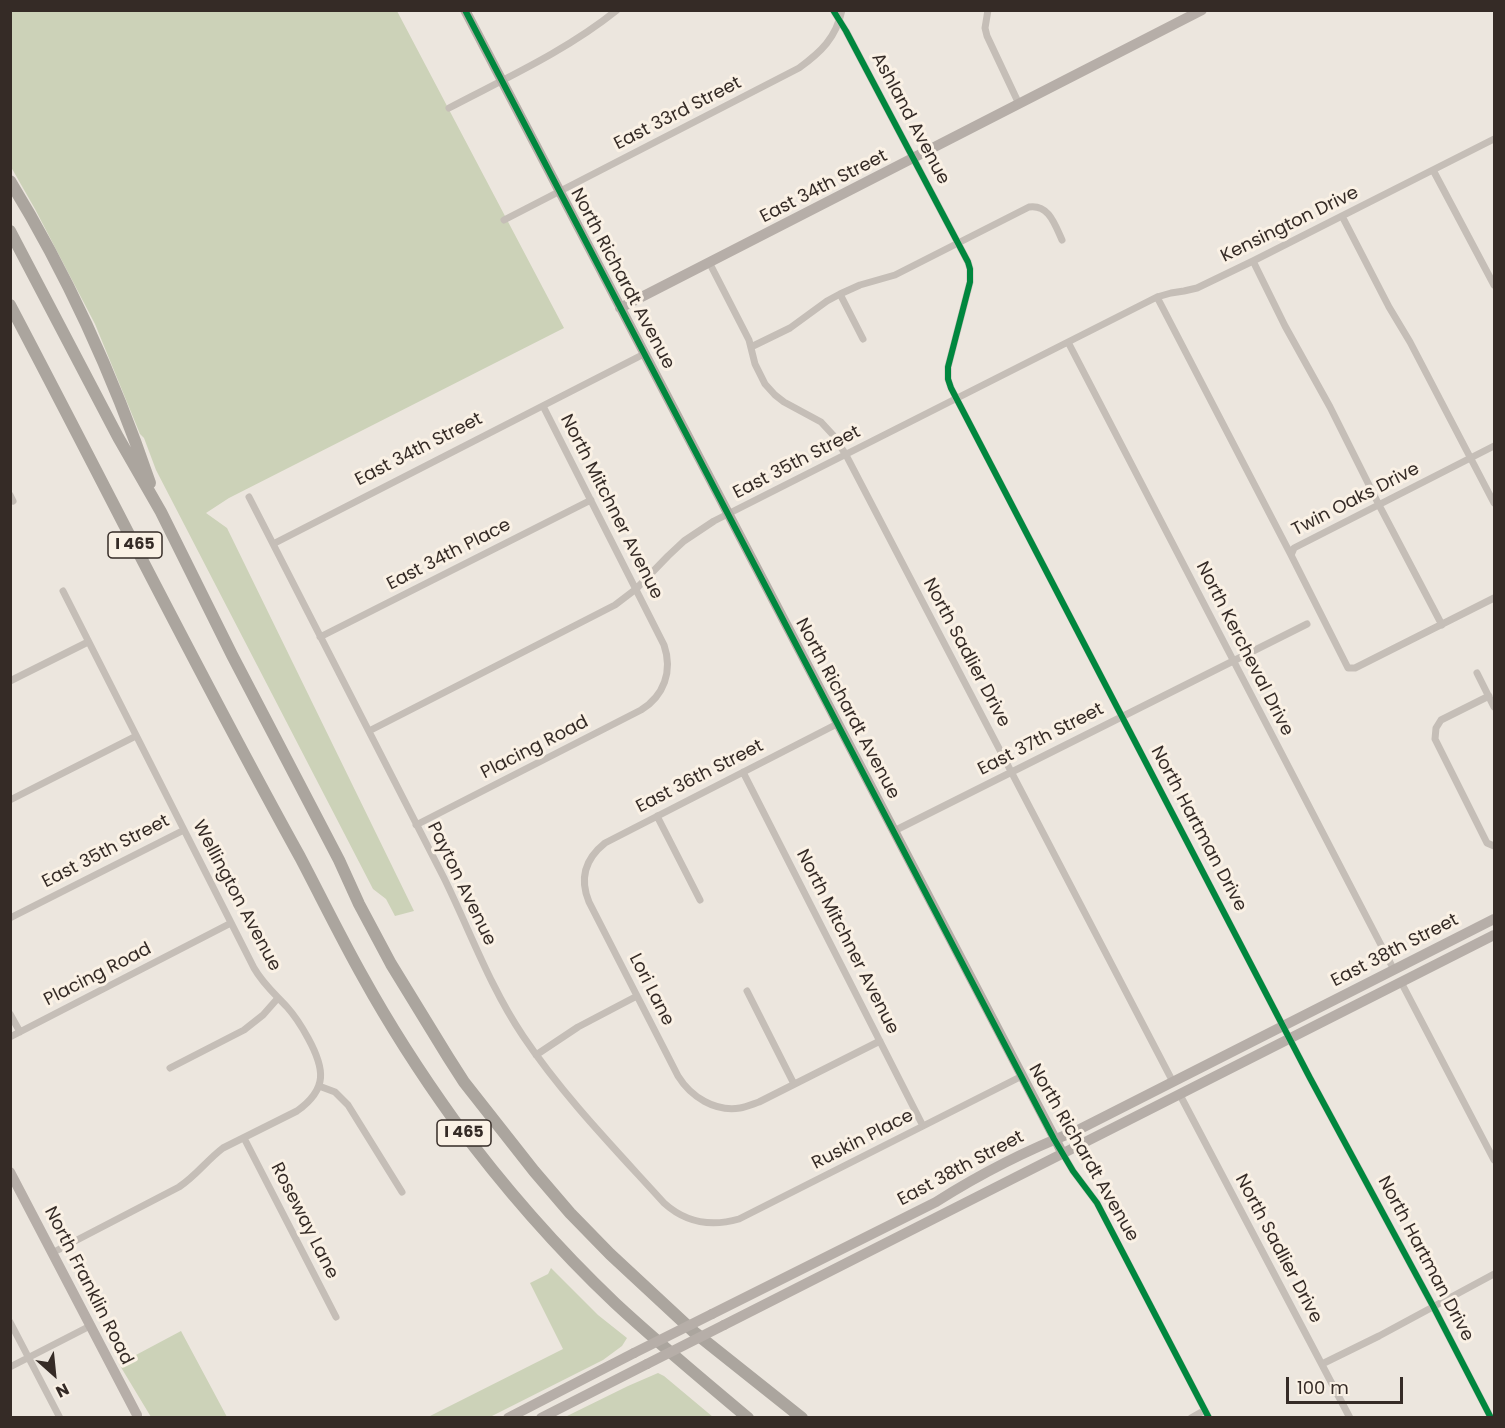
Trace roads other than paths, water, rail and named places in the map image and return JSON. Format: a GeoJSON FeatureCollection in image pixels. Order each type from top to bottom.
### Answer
{"type":"FeatureCollection","features":[{"type":"Feature","properties":{"kind":"highway"},"geometry":{"type":"LineString","coordinates":[[10,181],[35,223],[94,339],[132,430],[160,512]]}},
{"type":"Feature","properties":{"kind":"highway","name":"I 465"},"geometry":{"type":"LineString","coordinates":[[10,231],[113,428],[160,512],[339,860],[364,914],[412,1000],[464,1082],[534,1171],[570,1213],[610,1254],[694,1332],[802,1418]]}},
{"type":"Feature","properties":{"kind":"highway","name":"I 465"},"geometry":{"type":"LineString","coordinates":[[10,305],[260,785],[367,984],[422,1073],[454,1120],[507,1187],[563,1250],[613,1301],[748,1418]]}},
{"type":"Feature","properties":{"kind":"main road","name":"North Richardt Avenue"},"geometry":{"type":"LineString","coordinates":[[465,10],[1063,1154]]}},
{"type":"Feature","properties":{"kind":"main road","name":"East 34th Street"},"geometry":{"type":"LineString","coordinates":[[620,308],[1202,10]]}},
{"type":"Feature","properties":{"kind":"main road","name":"East 38th Street"},"geometry":{"type":"LineString","coordinates":[[508,1418],[936,1202],[961,1186],[1054,1139],[1076,1131],[1494,919]]}},
{"type":"Feature","properties":{"kind":"main road","name":"East 38th Street"},"geometry":{"type":"LineString","coordinates":[[541,1418],[1494,935]]}},
{"type":"Feature","properties":{"kind":"main road","name":"North Franklin Road"},"geometry":{"type":"LineString","coordinates":[[10,1173],[138,1417]]}},
{"type":"Feature","properties":{"kind":"street"},"geometry":{"type":"LineString","coordinates":[[449,108],[571,43],[617,10]]}},
{"type":"Feature","properties":{"kind":"street","name":"Ashland Avenue"},"geometry":{"type":"LineString","coordinates":[[833,10],[959,242]]}},
{"type":"Feature","properties":{"kind":"street","name":"East 33rd Street"},"geometry":{"type":"LineString","coordinates":[[504,220],[799,68],[816,54],[835,33],[842,10]]}},
{"type":"Feature","properties":{"kind":"street"},"geometry":{"type":"LineString","coordinates":[[988,10],[985,28],[987,36],[1019,104]]}},
{"type":"Feature","properties":{"kind":"street","name":"Kensington Drive"},"geometry":{"type":"LineString","coordinates":[[1096,328],[1157,297],[1171,292],[1197,288],[1494,139]]}},
{"type":"Feature","properties":{"kind":"street"},"geometry":{"type":"LineString","coordinates":[[1433,170],[1494,285]]}},
{"type":"Feature","properties":{"kind":"street"},"geometry":{"type":"LineString","coordinates":[[752,347],[790,328],[840,294],[895,274],[1027,208],[1035,206],[1045,209],[1062,240]]}},
{"type":"Feature","properties":{"kind":"street"},"geometry":{"type":"LineString","coordinates":[[1342,216],[1494,503]]}},
{"type":"Feature","properties":{"kind":"street","name":"North Hartman Drive"},"geometry":{"type":"LineString","coordinates":[[959,242],[967,259],[970,273],[969,287],[948,367],[948,382],[1321,1098],[1491,1418]]}},
{"type":"Feature","properties":{"kind":"street"},"geometry":{"type":"LineString","coordinates":[[1253,261],[1300,356],[1330,407],[1442,625],[1494,598]]}},
{"type":"Feature","properties":{"kind":"street","name":"North Sadlier Drive"},"geometry":{"type":"LineString","coordinates":[[709,262],[749,340],[758,371],[767,387],[784,402],[821,422],[846,455],[1173,1082]]}},
{"type":"Feature","properties":{"kind":"street"},"geometry":{"type":"LineString","coordinates":[[840,294],[863,339]]}},
{"type":"Feature","properties":{"kind":"street"},"geometry":{"type":"LineString","coordinates":[[1157,297],[1291,555]]}},
{"type":"Feature","properties":{"kind":"street","name":"East 35th Street"},"geometry":{"type":"LineString","coordinates":[[369,731],[602,613],[636,589],[684,541],[714,521],[1096,328]]}},
{"type":"Feature","properties":{"kind":"street","name":"North Kercheval Drive"},"geometry":{"type":"LineString","coordinates":[[1068,342],[1394,970]]}},
{"type":"Feature","properties":{"kind":"street","name":"East 34th Street"},"geometry":{"type":"LineString","coordinates":[[273,543],[644,354]]}},
{"type":"Feature","properties":{"kind":"street","name":"North Mitchner Avenue"},"geometry":{"type":"LineString","coordinates":[[543,406],[662,641],[668,670],[662,690]]}},
{"type":"Feature","properties":{"kind":"street","name":"Twin Oaks Drive"},"geometry":{"type":"LineString","coordinates":[[1442,625],[1355,668],[1348,668],[1291,555],[1294,548],[1494,446]]}},
{"type":"Feature","properties":{"kind":"street","name":"Payton Avenue"},"geometry":{"type":"LineString","coordinates":[[249,497],[458,907],[493,984],[518,1028],[536,1055],[592,1124],[664,1203],[676,1213],[690,1219],[715,1224]]}},
{"type":"Feature","properties":{"kind":"street","name":"East 34th Place"},"geometry":{"type":"LineString","coordinates":[[321,637],[591,500]]}},
{"type":"Feature","properties":{"kind":"street","name":"Wellington Avenue"},"geometry":{"type":"LineString","coordinates":[[63,591],[257,974],[299,1023],[317,1056],[321,1071],[319,1086]]}},
{"type":"Feature","properties":{"kind":"street"},"geometry":{"type":"LineString","coordinates":[[1233,660],[1307,624]]}},
{"type":"Feature","properties":{"kind":"street"},"geometry":{"type":"LineString","coordinates":[[10,681],[88,642]]}},
{"type":"Feature","properties":{"kind":"street","name":"East 37th Street"},"geometry":{"type":"LineString","coordinates":[[894,831],[1233,660]]}},
{"type":"Feature","properties":{"kind":"street"},"geometry":{"type":"LineString","coordinates":[[1477,673],[1494,707]]}},
{"type":"Feature","properties":{"kind":"street","name":"Placing Road"},"geometry":{"type":"LineString","coordinates":[[416,825],[641,710],[662,690]]}},
{"type":"Feature","properties":{"kind":"street"},"geometry":{"type":"LineString","coordinates":[[1489,696],[1441,720],[1436,728],[1435,739],[1487,843],[1494,846]]}},
{"type":"Feature","properties":{"kind":"street","name":"East 36th Street"},"geometry":{"type":"LineString","coordinates":[[586,868],[594,853],[605,843],[837,724]]}},
{"type":"Feature","properties":{"kind":"street"},"geometry":{"type":"LineString","coordinates":[[10,800],[136,736]]}},
{"type":"Feature","properties":{"kind":"street","name":"North Mitchner Avenue"},"geometry":{"type":"LineString","coordinates":[[743,772],[923,1126]]}},
{"type":"Feature","properties":{"kind":"street"},"geometry":{"type":"LineString","coordinates":[[657,816],[700,900]]}},
{"type":"Feature","properties":{"kind":"street","name":"East 35th Street"},"geometry":{"type":"LineString","coordinates":[[10,918],[184,830]]}},
{"type":"Feature","properties":{"kind":"street","name":"Lori Lane"},"geometry":{"type":"LineString","coordinates":[[586,868],[584,884],[588,899],[682,1083],[705,1102],[732,1108],[746,1107],[759,1102],[794,1084]]}},
{"type":"Feature","properties":{"kind":"street","name":"Placing Road"},"geometry":{"type":"LineString","coordinates":[[10,1037],[231,923]]}},
{"type":"Feature","properties":{"kind":"street"},"geometry":{"type":"LineString","coordinates":[[1401,982],[1494,1160]]}},
{"type":"Feature","properties":{"kind":"street"},"geometry":{"type":"LineString","coordinates":[[747,991],[794,1084],[880,1041]]}},
{"type":"Feature","properties":{"kind":"street"},"geometry":{"type":"LineString","coordinates":[[536,1055],[578,1027],[637,996]]}},
{"type":"Feature","properties":{"kind":"street"},"geometry":{"type":"LineString","coordinates":[[170,1068],[244,1030],[263,1015],[278,998]]}},
{"type":"Feature","properties":{"kind":"street"},"geometry":{"type":"LineString","coordinates":[[10,1014],[20,1032]]}},
{"type":"Feature","properties":{"kind":"street","name":"Ruskin Place"},"geometry":{"type":"LineString","coordinates":[[715,1224],[740,1219],[1022,1076]]}},
{"type":"Feature","properties":{"kind":"street"},"geometry":{"type":"LineString","coordinates":[[52,1252],[179,1187],[192,1178],[223,1148],[297,1112],[312,1098],[319,1086],[335,1092],[348,1105],[402,1192]]}},
{"type":"Feature","properties":{"kind":"street","name":"North Sadlier Drive"},"geometry":{"type":"LineString","coordinates":[[1180,1095],[1350,1418]]}},
{"type":"Feature","properties":{"kind":"street","name":"Roseway Lane"},"geometry":{"type":"LineString","coordinates":[[244,1138],[336,1317]]}},
{"type":"Feature","properties":{"kind":"street","name":"North Richardt Avenue"},"geometry":{"type":"LineString","coordinates":[[1063,1154],[1090,1192],[1209,1418]]}},
{"type":"Feature","properties":{"kind":"street"},"geometry":{"type":"LineString","coordinates":[[1322,1364],[1494,1274]]}},
{"type":"Feature","properties":{"kind":"street"},"geometry":{"type":"LineString","coordinates":[[10,1322],[60,1418]]}},
{"type":"Feature","properties":{"kind":"street"},"geometry":{"type":"LineString","coordinates":[[10,1367],[90,1326]]}},
{"type":"Feature","properties":{"kind":"street"},"geometry":{"type":"LineString","coordinates":[[1191,1418],[1205,1410]]}}]}
